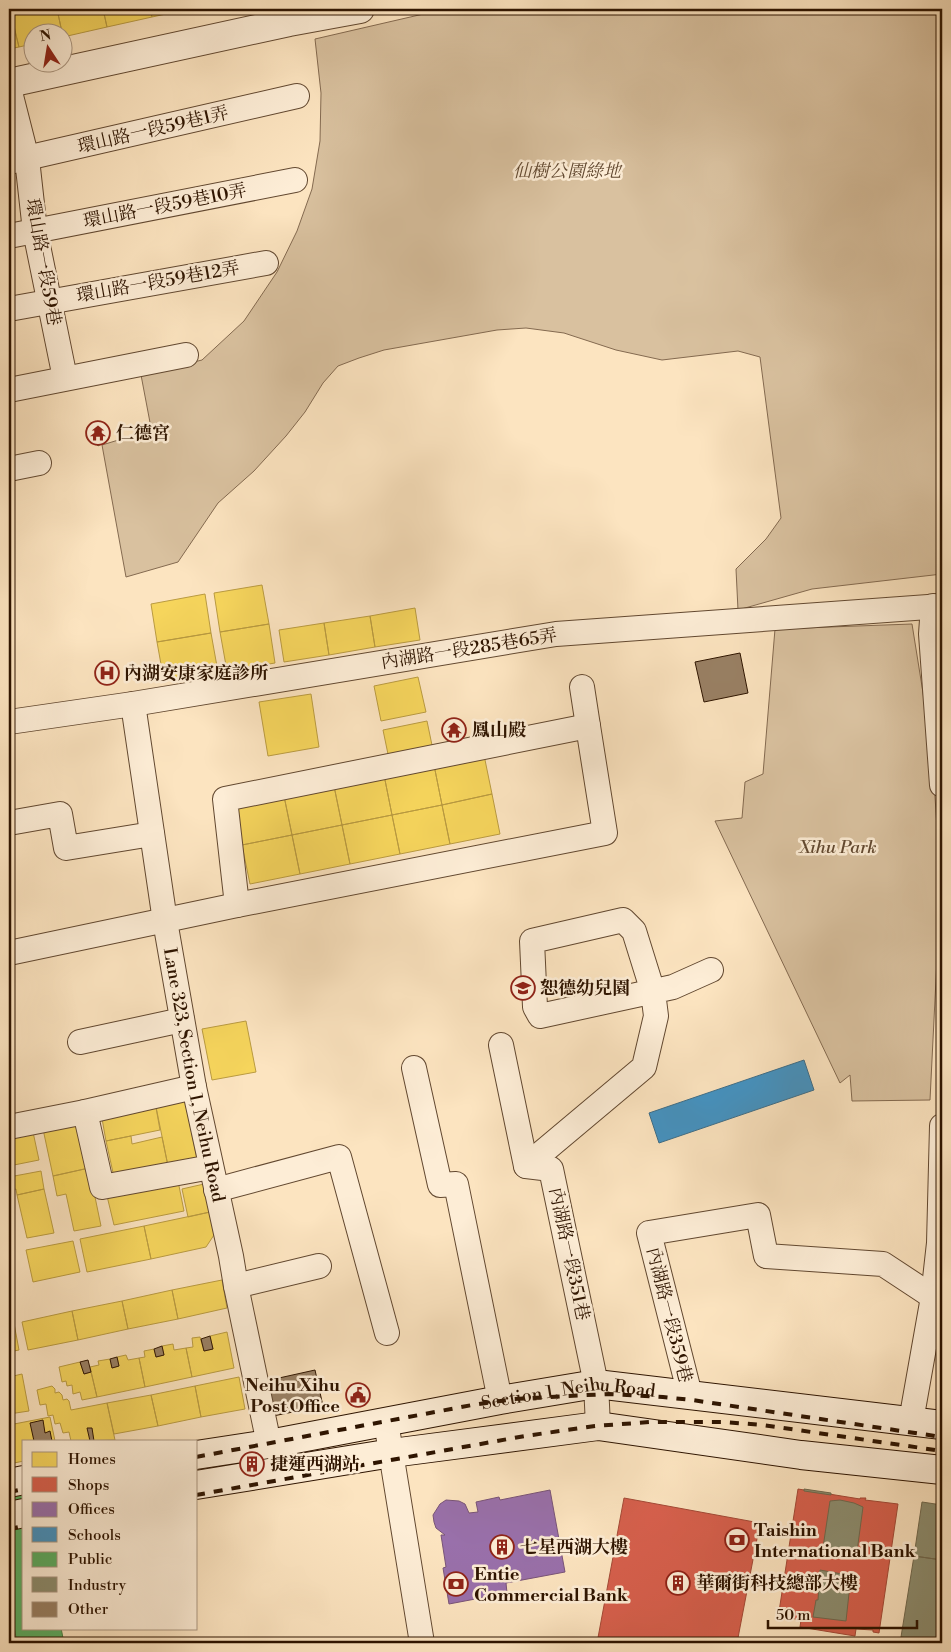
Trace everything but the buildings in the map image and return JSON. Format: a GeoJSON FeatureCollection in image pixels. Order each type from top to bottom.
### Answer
{"type":"FeatureCollection","features":[{"type":"Feature","properties":{"kind":"main road"},"geometry":{"type":"LineString","coordinates":[[9,83],[289,22],[360,9]]}},
{"type":"Feature","properties":{"kind":"main road","name":"Section 1, Neihu Road"},"geometry":{"type":"LineString","coordinates":[[198,1455],[269,1444],[500,1400],[596,1384],[942,1425]]}},
{"type":"Feature","properties":{"kind":"main road","name":"Section 1, Neihu Road"},"geometry":{"type":"LineString","coordinates":[[198,1485],[392,1453],[598,1426],[801,1455],[942,1470]]}},
{"type":"Feature","properties":{"kind":"main road"},"geometry":{"type":"LineString","coordinates":[[9,1483],[22,1480]]}},
{"type":"Feature","properties":{"kind":"main road"},"geometry":{"type":"LineString","coordinates":[[9,1516],[22,1513]]}},
{"type":"Feature","properties":{"kind":"street","name":"環山路一段59巷"},"geometry":{"type":"LineString","coordinates":[[9,88],[18,161],[35,231],[65,378]]}},
{"type":"Feature","properties":{"kind":"street","name":"環山路一段59巷1弄"},"geometry":{"type":"LineString","coordinates":[[18,161],[297,96]]}},
{"type":"Feature","properties":{"kind":"street","name":"環山路一段59巷10弄"},"geometry":{"type":"LineString","coordinates":[[9,236],[295,180]]}},
{"type":"Feature","properties":{"kind":"street","name":"環山路一段59巷12弄"},"geometry":{"type":"LineString","coordinates":[[9,309],[266,263]]}},
{"type":"Feature","properties":{"kind":"street"},"geometry":{"type":"LineString","coordinates":[[9,390],[186,355]]}},
{"type":"Feature","properties":{"kind":"street"},"geometry":{"type":"LineString","coordinates":[[9,469],[39,464]]}},
{"type":"Feature","properties":{"kind":"street"},"geometry":{"type":"LineString","coordinates":[[938,606],[930,634],[942,785]]}},
{"type":"Feature","properties":{"kind":"street","name":"內湖路一段285巷65弄"},"geometry":{"type":"LineString","coordinates":[[9,722],[133,704],[556,634],[938,606]]}},
{"type":"Feature","properties":{"kind":"street"},"geometry":{"type":"LineString","coordinates":[[9,953],[236,905],[605,833],[582,686]]}},
{"type":"Feature","properties":{"kind":"street","name":"Lane 323, Section 1, Neihu Road"},"geometry":{"type":"LineString","coordinates":[[133,704],[165,921],[194,1087],[269,1444]]}},
{"type":"Feature","properties":{"kind":"street"},"geometry":{"type":"LineString","coordinates":[[236,905],[225,799],[588,726]]}},
{"type":"Feature","properties":{"kind":"street"},"geometry":{"type":"LineString","coordinates":[[9,823],[60,814],[66,848],[152,834]]}},
{"type":"Feature","properties":{"kind":"street"},"geometry":{"type":"LineString","coordinates":[[501,1044],[526,1166],[644,1067],[656,1016],[653,992],[634,931],[623,920],[532,941],[535,1007],[540,1016],[653,992],[674,987],[711,970]]}},
{"type":"Feature","properties":{"kind":"street"},"geometry":{"type":"LineString","coordinates":[[80,1042],[182,1020]]}},
{"type":"Feature","properties":{"kind":"street"},"geometry":{"type":"LineString","coordinates":[[414,1068],[440,1185],[456,1184],[500,1400]]}},
{"type":"Feature","properties":{"kind":"street"},"geometry":{"type":"LineString","coordinates":[[9,1127],[194,1087]]}},
{"type":"Feature","properties":{"kind":"street"},"geometry":{"type":"LineString","coordinates":[[85,1112],[102,1187],[211,1167]]}},
{"type":"Feature","properties":{"kind":"street"},"geometry":{"type":"LineString","coordinates":[[911,1421],[933,1297],[940,1243],[942,1126]]}},
{"type":"Feature","properties":{"kind":"street"},"geometry":{"type":"LineString","coordinates":[[216,1190],[339,1157],[387,1333]]}},
{"type":"Feature","properties":{"kind":"street","name":"內湖路一段351巷"},"geometry":{"type":"LineString","coordinates":[[526,1166],[551,1169],[596,1384],[598,1426]]}},
{"type":"Feature","properties":{"kind":"street","name":"內湖路一段359巷"},"geometry":{"type":"LineString","coordinates":[[690,1395],[649,1233],[758,1215],[766,1256],[883,1264],[933,1297]]}},
{"type":"Feature","properties":{"kind":"street"},"geometry":{"type":"LineString","coordinates":[[236,1286],[319,1266]]}},
{"type":"Feature","properties":{"kind":"street"},"geometry":{"type":"LineString","coordinates":[[386,1422],[422,1643]]}},
{"type":"Feature","properties":{"kind":"green space","name":"仙樹公園綠地"},"geometry":{"type":"Polygon","coordinates":[[[445,9],[942,9],[942,574],[812,589],[738,610],[736,569],[766,539],[781,518],[760,357],[738,351],[662,360],[616,350],[564,333],[526,328],[497,330],[384,350],[338,366],[323,383],[305,412],[286,436],[254,471],[218,503],[178,562],[126,577],[102,445],[152,433],[141,375],[202,360],[244,321],[277,272],[297,231],[312,189],[320,141],[321,93],[315,39],[445,9]]]}},
{"type":"Feature","properties":{"kind":"green space","name":"Xihu Park"},"geometry":{"type":"Polygon","coordinates":[[[912,624],[932,749],[938,844],[938,939],[930,1100],[852,1101],[850,1075],[840,1083],[715,821],[742,818],[745,782],[763,774],[775,629],[912,624]]]}},
{"type":"Feature","properties":{"kind":"railway"},"geometry":{"type":"LineString","coordinates":[[198,1457],[472,1405],[514,1399],[609,1394],[692,1400],[942,1437]]}},
{"type":"Feature","properties":{"kind":"railway"},"geometry":{"type":"LineString","coordinates":[[198,1495],[525,1436],[595,1426],[650,1422],[724,1422],[763,1425],[942,1451]]}},
{"type":"Feature","properties":{"kind":"railway"},"geometry":{"type":"LineString","coordinates":[[9,1492],[22,1489]]}},
{"type":"Feature","properties":{"kind":"railway"},"geometry":{"type":"LineString","coordinates":[[9,1529],[22,1526]]}},
{"type":"Feature","properties":{"kind":"place","name":"仁德宮"},"geometry":{"type":"Point","coordinates":[98,433]}},
{"type":"Feature","properties":{"kind":"place","name":"內湖安康家庭診所"},"geometry":{"type":"Point","coordinates":[107,673]}},
{"type":"Feature","properties":{"kind":"place","name":"鳳山殿"},"geometry":{"type":"Point","coordinates":[454,730]}},
{"type":"Feature","properties":{"kind":"place","name":"恕德幼兒園"},"geometry":{"type":"Point","coordinates":[523,988]}},
{"type":"Feature","properties":{"kind":"place","name":"Neihu Xihu Post Office"},"geometry":{"type":"Point","coordinates":[358,1395]}},
{"type":"Feature","properties":{"kind":"place","name":"捷運西湖站"},"geometry":{"type":"Point","coordinates":[252,1464]}},
{"type":"Feature","properties":{"kind":"place","name":"Taishin International Bank"},"geometry":{"type":"Point","coordinates":[737,1540]}},
{"type":"Feature","properties":{"kind":"place","name":"七星西湖大樓"},"geometry":{"type":"Point","coordinates":[502,1547]}},
{"type":"Feature","properties":{"kind":"place","name":"華爾街科技總部大樓"},"geometry":{"type":"Point","coordinates":[678,1583]}},
{"type":"Feature","properties":{"kind":"place","name":"Entie Commercial Bank"},"geometry":{"type":"Point","coordinates":[456,1584]}}]}
